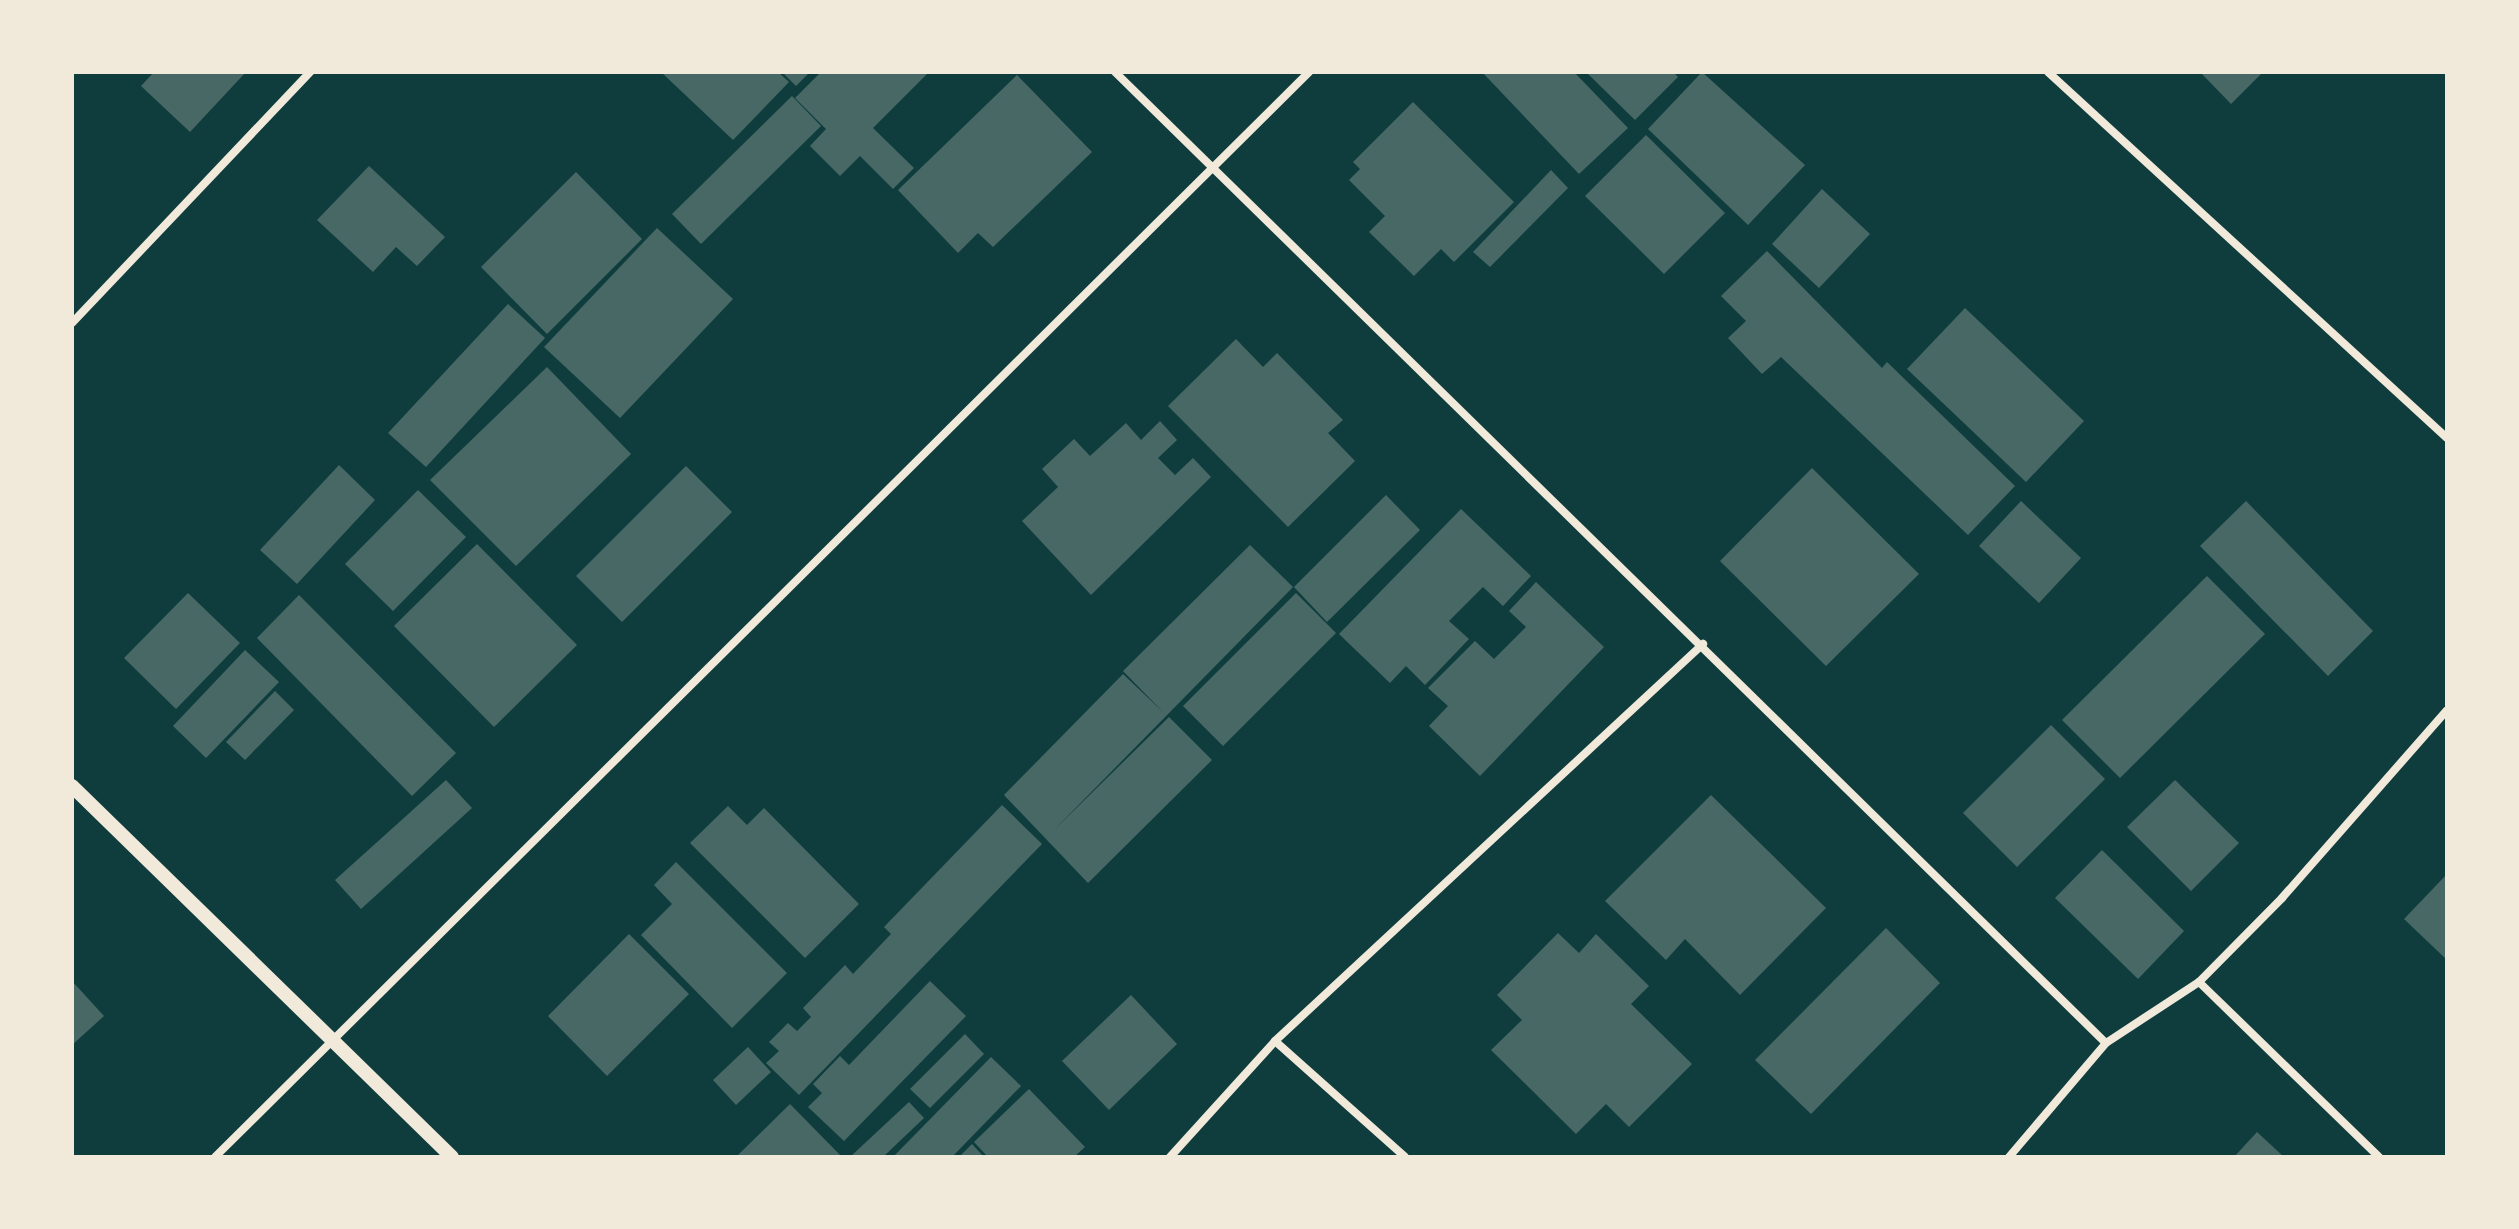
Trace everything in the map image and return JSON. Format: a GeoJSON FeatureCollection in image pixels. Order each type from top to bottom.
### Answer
{"type":"FeatureCollection","features":[{"type":"Feature","properties":{"kind":"street"},"geometry":{"type":"LineString","coordinates":[[72,323],[310,72]]}},
{"type":"Feature","properties":{"kind":"street"},"geometry":{"type":"LineString","coordinates":[[1115,72],[1213,171],[1703,644],[2106,1043]]}},
{"type":"Feature","properties":{"kind":"street"},"geometry":{"type":"LineString","coordinates":[[215,1157],[1213,171],[1309,72]]}},
{"type":"Feature","properties":{"kind":"street"},"geometry":{"type":"LineString","coordinates":[[2048,72],[2447,438]]}},
{"type":"Feature","properties":{"kind":"street"},"geometry":{"type":"LineString","coordinates":[[1170,1157],[1275,1041],[1703,644]]}},
{"type":"Feature","properties":{"kind":"street"},"geometry":{"type":"LineString","coordinates":[[2009,1157],[2106,1043],[2199,982],[2282,898],[2447,710]]}},
{"type":"Feature","properties":{"kind":"street"},"geometry":{"type":"LineString","coordinates":[[72,786],[334,1037],[452,1157]]}},
{"type":"Feature","properties":{"kind":"street"},"geometry":{"type":"LineString","coordinates":[[2199,982],[2379,1157]]}},
{"type":"Feature","properties":{"kind":"street"},"geometry":{"type":"LineString","coordinates":[[1275,1041],[1405,1157]]}},
{"type":"Feature","properties":{"kind":"building"},"geometry":{"type":"Polygon","coordinates":[[[154,72],[246,72],[190,132],[141,86],[154,72]]]}},
{"type":"Feature","properties":{"kind":"building"},"geometry":{"type":"Polygon","coordinates":[[[661,72],[778,72],[789,82],[733,140],[661,72]]]}},
{"type":"Feature","properties":{"kind":"building"},"geometry":{"type":"Polygon","coordinates":[[[782,72],[810,72],[796,86],[782,72]]]}},
{"type":"Feature","properties":{"kind":"building"},"geometry":{"type":"Polygon","coordinates":[[[821,72],[929,72],[873,128],[914,168],[893,189],[860,156],[840,176],[810,146],[826,129],[795,98],[821,72]]]}},
{"type":"Feature","properties":{"kind":"building"},"geometry":{"type":"Polygon","coordinates":[[[1482,72],[1574,72],[1628,128],[1579,174],[1482,72]]]}},
{"type":"Feature","properties":{"kind":"building"},"geometry":{"type":"Polygon","coordinates":[[[1586,72],[1673,72],[1678,77],[1635,120],[1586,72]]]}},
{"type":"Feature","properties":{"kind":"building"},"geometry":{"type":"Polygon","coordinates":[[[1702,72],[1805,165],[1748,225],[1648,129],[1702,72]]]}},
{"type":"Feature","properties":{"kind":"building"},"geometry":{"type":"Polygon","coordinates":[[[2200,72],[2263,72],[2231,104],[2200,72]]]}},
{"type":"Feature","properties":{"kind":"building"},"geometry":{"type":"Polygon","coordinates":[[[1017,75],[1092,152],[993,247],[978,233],[958,253],[898,190],[1017,75]]]}},
{"type":"Feature","properties":{"kind":"building"},"geometry":{"type":"Polygon","coordinates":[[[792,96],[821,126],[701,244],[672,214],[792,96]]]}},
{"type":"Feature","properties":{"kind":"building"},"geometry":{"type":"Polygon","coordinates":[[[1413,102],[1514,202],[1454,262],[1441,249],[1414,276],[1369,232],[1385,216],[1349,180],[1360,169],[1353,162],[1413,102]]]}},
{"type":"Feature","properties":{"kind":"building"},"geometry":{"type":"Polygon","coordinates":[[[1646,135],[1725,213],[1664,274],[1585,196],[1646,135]]]}},
{"type":"Feature","properties":{"kind":"building"},"geometry":{"type":"Polygon","coordinates":[[[369,166],[445,237],[417,266],[396,247],[373,272],[317,220],[369,166]]]}},
{"type":"Feature","properties":{"kind":"building"},"geometry":{"type":"Polygon","coordinates":[[[1551,170],[1568,188],[1490,267],[1473,252],[1551,170]]]}},
{"type":"Feature","properties":{"kind":"building"},"geometry":{"type":"Polygon","coordinates":[[[576,172],[642,239],[547,334],[481,267],[576,172]]]}},
{"type":"Feature","properties":{"kind":"building"},"geometry":{"type":"Polygon","coordinates":[[[1822,189],[1870,234],[1819,288],[1772,244],[1822,189]]]}},
{"type":"Feature","properties":{"kind":"building"},"geometry":{"type":"Polygon","coordinates":[[[657,228],[733,299],[620,418],[544,347],[657,228]]]}},
{"type":"Feature","properties":{"kind":"building"},"geometry":{"type":"Polygon","coordinates":[[[1767,251],[1882,368],[1887,362],[2015,486],[1968,535],[1781,357],[1762,374],[1728,338],[1746,321],[1721,296],[1767,251]]]}},
{"type":"Feature","properties":{"kind":"building"},"geometry":{"type":"Polygon","coordinates":[[[508,304],[545,338],[426,467],[388,433],[508,304]]]}},
{"type":"Feature","properties":{"kind":"building"},"geometry":{"type":"Polygon","coordinates":[[[1965,308],[2084,421],[2026,482],[1907,369],[1965,308]]]}},
{"type":"Feature","properties":{"kind":"building"},"geometry":{"type":"Polygon","coordinates":[[[1236,339],[1263,367],[1277,353],[1343,420],[1328,433],[1355,461],[1288,527],[1168,406],[1236,339]]]}},
{"type":"Feature","properties":{"kind":"building"},"geometry":{"type":"Polygon","coordinates":[[[547,367],[631,454],[516,566],[430,480],[547,367]]]}},
{"type":"Feature","properties":{"kind":"building"},"geometry":{"type":"Polygon","coordinates":[[[1160,421],[1177,440],[1158,458],[1175,475],[1193,458],[1211,477],[1091,595],[1022,521],[1058,487],[1042,469],[1074,439],[1090,456],[1126,423],[1141,440],[1160,421]]]}},
{"type":"Feature","properties":{"kind":"building"},"geometry":{"type":"Polygon","coordinates":[[[339,465],[375,500],[297,584],[260,550],[339,465]]]}},
{"type":"Feature","properties":{"kind":"building"},"geometry":{"type":"Polygon","coordinates":[[[686,466],[732,512],[622,622],[576,576],[686,466]]]}},
{"type":"Feature","properties":{"kind":"building"},"geometry":{"type":"Polygon","coordinates":[[[1812,468],[1919,574],[1826,666],[1720,561],[1812,468]]]}},
{"type":"Feature","properties":{"kind":"building"},"geometry":{"type":"Polygon","coordinates":[[[418,490],[466,537],[393,611],[345,564],[418,490]]]}},
{"type":"Feature","properties":{"kind":"building"},"geometry":{"type":"Polygon","coordinates":[[[1386,495],[1420,530],[1327,622],[1294,587],[1386,495]]]}},
{"type":"Feature","properties":{"kind":"building"},"geometry":{"type":"Polygon","coordinates":[[[2021,501],[2081,558],[2039,603],[1979,546],[2021,501]]]}},
{"type":"Feature","properties":{"kind":"building"},"geometry":{"type":"Polygon","coordinates":[[[2246,501],[2373,631],[2328,676],[2200,546],[2246,501]]]}},
{"type":"Feature","properties":{"kind":"building"},"geometry":{"type":"Polygon","coordinates":[[[1461,509],[1531,576],[1503,606],[1483,587],[1449,621],[1469,639],[1425,685],[1406,666],[1390,683],[1339,634],[1461,509]]]}},
{"type":"Feature","properties":{"kind":"building"},"geometry":{"type":"Polygon","coordinates":[[[477,544],[577,645],[494,727],[394,626],[477,544]]]}},
{"type":"Feature","properties":{"kind":"building"},"geometry":{"type":"Polygon","coordinates":[[[1250,545],[1293,587],[1054,830],[1169,717],[1212,760],[1088,883],[1004,795],[1123,674],[1163,712],[1123,671],[1250,545]]]}},
{"type":"Feature","properties":{"kind":"building"},"geometry":{"type":"Polygon","coordinates":[[[2207,576],[2265,634],[2120,778],[2062,720],[2207,576]]]}},
{"type":"Feature","properties":{"kind":"building"},"geometry":{"type":"Polygon","coordinates":[[[1536,582],[1604,647],[1480,776],[1429,726],[1448,706],[1428,688],[1475,641],[1494,659],[1526,627],[1509,611],[1536,582]]]}},
{"type":"Feature","properties":{"kind":"building"},"geometry":{"type":"Polygon","coordinates":[[[188,593],[240,643],[176,709],[124,658],[188,593]]]}},
{"type":"Feature","properties":{"kind":"building"},"geometry":{"type":"Polygon","coordinates":[[[1296,593],[1336,633],[1223,746],[1183,706],[1296,593]]]}},
{"type":"Feature","properties":{"kind":"building"},"geometry":{"type":"Polygon","coordinates":[[[299,595],[456,753],[412,796],[257,638],[299,595]]]}},
{"type":"Feature","properties":{"kind":"building"},"geometry":{"type":"Polygon","coordinates":[[[245,650],[279,682],[206,758],[173,726],[245,650]]]}},
{"type":"Feature","properties":{"kind":"building"},"geometry":{"type":"Polygon","coordinates":[[[275,691],[294,710],[245,760],[226,742],[275,691]]]}},
{"type":"Feature","properties":{"kind":"building"},"geometry":{"type":"Polygon","coordinates":[[[2051,725],[2105,779],[2017,867],[1963,813],[2051,725]]]}},
{"type":"Feature","properties":{"kind":"building"},"geometry":{"type":"Polygon","coordinates":[[[446,780],[472,808],[361,909],[335,880],[446,780]]]}},
{"type":"Feature","properties":{"kind":"building"},"geometry":{"type":"Polygon","coordinates":[[[2175,780],[2239,843],[2191,891],[2127,827],[2175,780]]]}},
{"type":"Feature","properties":{"kind":"building"},"geometry":{"type":"Polygon","coordinates":[[[1711,795],[1826,908],[1740,995],[1685,939],[1666,960],[1605,901],[1711,795]]]}},
{"type":"Feature","properties":{"kind":"building"},"geometry":{"type":"Polygon","coordinates":[[[1002,805],[1042,844],[799,1095],[766,1063],[779,1051],[769,1042],[788,1023],[797,1031],[811,1017],[803,1008],[845,965],[853,974],[891,934],[884,927],[1002,805]]]}},
{"type":"Feature","properties":{"kind":"building"},"geometry":{"type":"Polygon","coordinates":[[[728,806],[747,825],[764,808],[859,904],[805,958],[690,843],[728,806]]]}},
{"type":"Feature","properties":{"kind":"building"},"geometry":{"type":"Polygon","coordinates":[[[2102,850],[2184,931],[2138,979],[2055,898],[2102,850]]]}},
{"type":"Feature","properties":{"kind":"building"},"geometry":{"type":"Polygon","coordinates":[[[676,862],[787,973],[732,1028],[641,935],[672,904],[654,885],[676,862]]]}},
{"type":"Feature","properties":{"kind":"building"},"geometry":{"type":"Polygon","coordinates":[[[2447,874],[2447,960],[2404,919],[2447,874]]]}},
{"type":"Feature","properties":{"kind":"building"},"geometry":{"type":"Polygon","coordinates":[[[1886,928],[1940,983],[1811,1114],[1755,1060],[1886,928]]]}},
{"type":"Feature","properties":{"kind":"building"},"geometry":{"type":"Polygon","coordinates":[[[1558,933],[1579,953],[1596,934],[1649,986],[1631,1004],[1692,1064],[1629,1127],[1606,1104],[1576,1134],[1491,1050],[1522,1020],[1497,995],[1558,933]]]}},
{"type":"Feature","properties":{"kind":"building"},"geometry":{"type":"Polygon","coordinates":[[[629,934],[689,994],[607,1076],[548,1016],[629,934]]]}},
{"type":"Feature","properties":{"kind":"building"},"geometry":{"type":"Polygon","coordinates":[[[72,981],[104,1016],[72,1045],[72,981]]]}},
{"type":"Feature","properties":{"kind":"building"},"geometry":{"type":"Polygon","coordinates":[[[930,981],[966,1016],[844,1141],[808,1107],[822,1093],[813,1084],[840,1056],[849,1065],[930,981]]]}},
{"type":"Feature","properties":{"kind":"building"},"geometry":{"type":"Polygon","coordinates":[[[1131,995],[1177,1044],[1109,1110],[1062,1061],[1131,995]]]}},
{"type":"Feature","properties":{"kind":"building"},"geometry":{"type":"Polygon","coordinates":[[[965,1034],[984,1054],[930,1108],[910,1089],[965,1034]]]}},
{"type":"Feature","properties":{"kind":"building"},"geometry":{"type":"Polygon","coordinates":[[[748,1047],[771,1072],[736,1105],[713,1080],[748,1047]]]}},
{"type":"Feature","properties":{"kind":"building"},"geometry":{"type":"Polygon","coordinates":[[[991,1057],[1021,1086],[952,1157],[893,1157],[991,1057]]]}},
{"type":"Feature","properties":{"kind":"building"},"geometry":{"type":"Polygon","coordinates":[[[1029,1089],[1085,1147],[1074,1157],[988,1157],[974,1142],[1029,1089]]]}},
{"type":"Feature","properties":{"kind":"building"},"geometry":{"type":"Polygon","coordinates":[[[909,1102],[924,1118],[883,1157],[850,1157],[909,1102]]]}},
{"type":"Feature","properties":{"kind":"building"},"geometry":{"type":"Polygon","coordinates":[[[790,1104],[840,1155],[736,1157],[790,1104]]]}},
{"type":"Feature","properties":{"kind":"building"},"geometry":{"type":"Polygon","coordinates":[[[2257,1132],[2284,1157],[2234,1157],[2257,1132]]]}},
{"type":"Feature","properties":{"kind":"building"},"geometry":{"type":"Polygon","coordinates":[[[972,1144],[984,1157],[959,1157],[972,1144]]]}}]}
